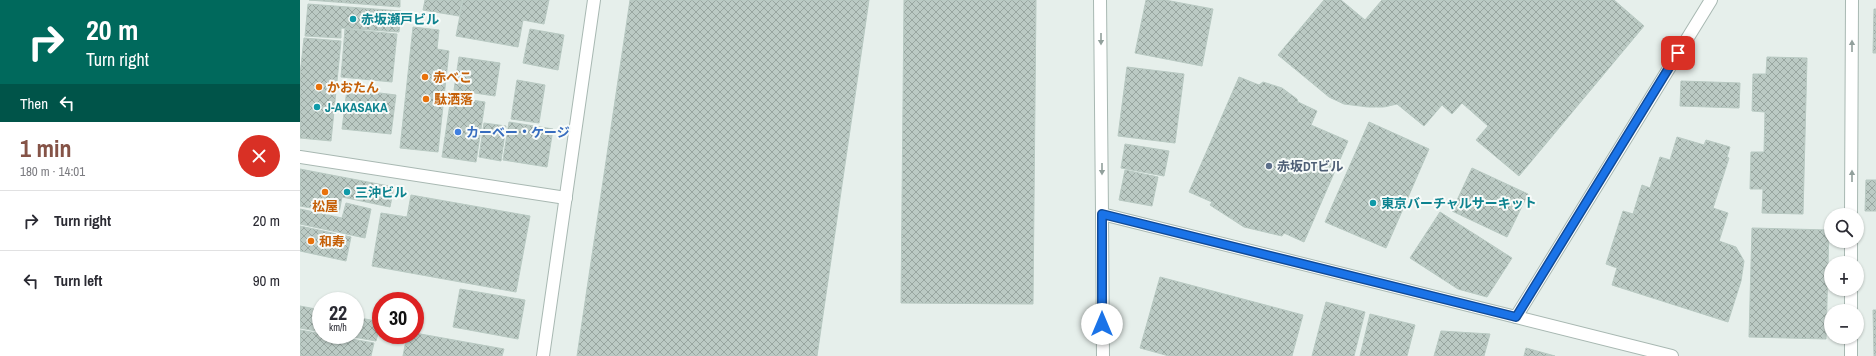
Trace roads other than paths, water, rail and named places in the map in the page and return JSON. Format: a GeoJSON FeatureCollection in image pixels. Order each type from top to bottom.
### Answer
{"type":"FeatureCollection","features":[{"type":"Feature","properties":{"kind":"street"},"geometry":{"type":"LineString","coordinates":[[543,356],[594,0]]}},
{"type":"Feature","properties":{"kind":"street"},"geometry":{"type":"LineString","coordinates":[[1100,0],[1103,356]]}},
{"type":"Feature","properties":{"kind":"street"},"geometry":{"type":"LineString","coordinates":[[1516,317],[1711,0]]}},
{"type":"Feature","properties":{"kind":"street"},"geometry":{"type":"LineString","coordinates":[[1851,208],[1852,0]]}},
{"type":"Feature","properties":{"kind":"street"},"geometry":{"type":"LineString","coordinates":[[300,157],[566,198]]}},
{"type":"Feature","properties":{"kind":"street"},"geometry":{"type":"LineString","coordinates":[[1102,214],[1672,356]]}},
{"type":"Feature","properties":{"kind":"street"},"geometry":{"type":"LineString","coordinates":[[1850,356],[1851,344]]}},
{"type":"Feature","properties":{"kind":"place","name":"赤坂瀬戸ビル"},"geometry":{"type":"Point","coordinates":[353,19]}},
{"type":"Feature","properties":{"kind":"place","name":"赤べこ"},"geometry":{"type":"Point","coordinates":[425,77]}},
{"type":"Feature","properties":{"kind":"place","name":"かおたん"},"geometry":{"type":"Point","coordinates":[319,87]}},
{"type":"Feature","properties":{"kind":"place","name":"駄洒落"},"geometry":{"type":"Point","coordinates":[426,99]}},
{"type":"Feature","properties":{"kind":"place","name":"J-AKASAKA"},"geometry":{"type":"Point","coordinates":[317,107]}},
{"type":"Feature","properties":{"kind":"place","name":"カーベー・ケージ"},"geometry":{"type":"Point","coordinates":[458,132]}},
{"type":"Feature","properties":{"kind":"place","name":"赤坂DTビル"},"geometry":{"type":"Point","coordinates":[1269,166]}},
{"type":"Feature","properties":{"kind":"place","name":"松屋"},"geometry":{"type":"Point","coordinates":[325,192]}},
{"type":"Feature","properties":{"kind":"place","name":"三沖ビル"},"geometry":{"type":"Point","coordinates":[347,192]}},
{"type":"Feature","properties":{"kind":"place","name":"東京バーチャルサーキット"},"geometry":{"type":"Point","coordinates":[1373,203]}},
{"type":"Feature","properties":{"kind":"place","name":"和寿"},"geometry":{"type":"Point","coordinates":[311,241]}}]}
